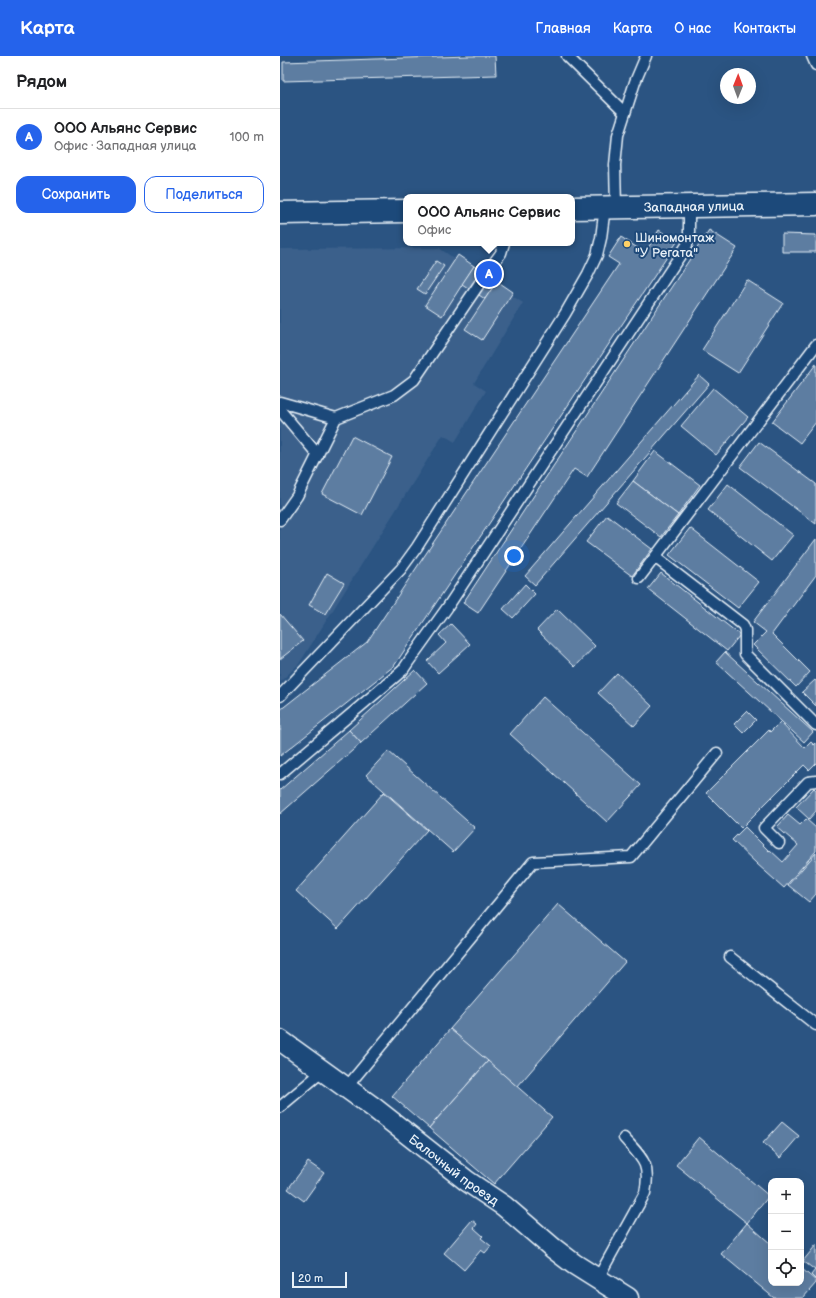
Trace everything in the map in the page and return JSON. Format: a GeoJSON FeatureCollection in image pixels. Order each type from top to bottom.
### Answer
{"type":"FeatureCollection","features":[{"type":"Feature","properties":{"kind":"street","name":"Западная улица"},"geometry":{"type":"LineString","coordinates":[[575,208],[816,204]]}},
{"type":"Feature","properties":{"kind":"street"},"geometry":{"type":"LineString","coordinates":[[280,213],[403,210]]}},
{"type":"Feature","properties":{"kind":"street","name":"Балочный проезд"},"geometry":{"type":"LineString","coordinates":[[280,1040],[373,1107],[466,1181],[504,1206],[574,1264],[628,1298]]}},
{"type":"Feature","properties":{"kind":"lane"},"geometry":{"type":"LineString","coordinates":[[567,56],[625,114]]}},
{"type":"Feature","properties":{"kind":"lane"},"geometry":{"type":"LineString","coordinates":[[280,696],[401,569],[417,547],[588,274],[597,255],[610,207],[618,135],[635,82],[646,56]]}},
{"type":"Feature","properties":{"kind":"lane"},"geometry":{"type":"LineString","coordinates":[[812,56],[816,65]]}},
{"type":"Feature","properties":{"kind":"lane"},"geometry":{"type":"LineString","coordinates":[[280,774],[403,670],[447,608],[687,245],[689,236],[689,206]]}},
{"type":"Feature","properties":{"kind":"lane"},"geometry":{"type":"LineString","coordinates":[[280,402],[336,418],[394,395],[414,380],[501,253],[503,246]]}},
{"type":"Feature","properties":{"kind":"lane"},"geometry":{"type":"LineString","coordinates":[[639,578],[656,558],[816,345]]}},
{"type":"Feature","properties":{"kind":"lane"},"geometry":{"type":"LineString","coordinates":[[280,410],[318,454]]}},
{"type":"Feature","properties":{"kind":"lane"},"geometry":{"type":"LineString","coordinates":[[280,520],[297,496],[336,418]]}},
{"type":"Feature","properties":{"kind":"lane"},"geometry":{"type":"LineString","coordinates":[[656,558],[743,625],[745,630],[745,654],[816,725]]}},
{"type":"Feature","properties":{"kind":"lane"},"geometry":{"type":"LineString","coordinates":[[346,1088],[533,862],[631,857],[717,754]]}},
{"type":"Feature","properties":{"kind":"lane"},"geometry":{"type":"LineString","coordinates":[[779,843],[764,828],[808,782],[816,780]]}},
{"type":"Feature","properties":{"kind":"lane"},"geometry":{"type":"LineString","coordinates":[[730,957],[816,1025]]}},
{"type":"Feature","properties":{"kind":"lane"},"geometry":{"type":"LineString","coordinates":[[280,1107],[323,1071]]}},
{"type":"Feature","properties":{"kind":"lane"},"geometry":{"type":"LineString","coordinates":[[598,1278],[645,1193],[648,1179],[647,1167],[641,1157],[624,1138]]}},
{"type":"Feature","properties":{"kind":"shaded area"},"geometry":{"type":"Polygon","coordinates":[[[439,248],[455,259],[458,255],[513,292],[511,295],[523,303],[474,383],[486,391],[455,442],[443,435],[299,664],[280,682],[280,249],[439,248]]]}},
{"type":"Feature","properties":{"kind":"building"},"geometry":{"type":"Polygon","coordinates":[[[495,56],[496,75],[283,81],[283,62],[495,56]]]}},
{"type":"Feature","properties":{"kind":"building"},"geometry":{"type":"Polygon","coordinates":[[[659,230],[677,242],[394,666],[280,756],[280,710],[367,642],[619,264],[608,257],[621,237],[645,253],[659,230]]]}},
{"type":"Feature","properties":{"kind":"building"},"geometry":{"type":"Polygon","coordinates":[[[709,230],[737,248],[587,477],[574,469],[478,613],[463,603],[709,230]]]}},
{"type":"Feature","properties":{"kind":"building"},"geometry":{"type":"Polygon","coordinates":[[[782,234],[816,235],[816,252],[782,252],[782,234]]]}},
{"type":"Feature","properties":{"kind":"building"},"geometry":{"type":"Polygon","coordinates":[[[458,255],[474,266],[442,316],[425,305],[458,255]]]}},
{"type":"Feature","properties":{"kind":"building"},"geometry":{"type":"Polygon","coordinates":[[[436,261],[444,266],[425,294],[417,289],[436,261]]]}},
{"type":"Feature","properties":{"kind":"building"},"geometry":{"type":"Polygon","coordinates":[[[474,266],[497,281],[485,299],[462,284],[474,266]]]}},
{"type":"Feature","properties":{"kind":"building"},"geometry":{"type":"Polygon","coordinates":[[[747,280],[783,303],[738,373],[702,350],[747,280]]]}},
{"type":"Feature","properties":{"kind":"building"},"geometry":{"type":"Polygon","coordinates":[[[497,281],[513,292],[482,340],[465,329],[497,281]]]}},
{"type":"Feature","properties":{"kind":"building"},"geometry":{"type":"Polygon","coordinates":[[[816,364],[816,422],[800,443],[772,422],[816,364]]]}},
{"type":"Feature","properties":{"kind":"building"},"geometry":{"type":"Polygon","coordinates":[[[699,375],[709,384],[535,585],[525,576],[699,375]]]}},
{"type":"Feature","properties":{"kind":"building"},"geometry":{"type":"Polygon","coordinates":[[[713,388],[748,417],[716,455],[681,426],[713,388]]]}},
{"type":"Feature","properties":{"kind":"building"},"geometry":{"type":"Polygon","coordinates":[[[352,436],[392,457],[362,515],[322,494],[352,436]]]}},
{"type":"Feature","properties":{"kind":"building"},"geometry":{"type":"Polygon","coordinates":[[[759,442],[816,484],[816,524],[740,467],[759,442]]]}},
{"type":"Feature","properties":{"kind":"building"},"geometry":{"type":"Polygon","coordinates":[[[655,451],[700,485],[678,515],[633,481],[655,451]]]}},
{"type":"Feature","properties":{"kind":"building"},"geometry":{"type":"Polygon","coordinates":[[[633,481],[678,515],[661,537],[616,503],[633,481]]]}},
{"type":"Feature","properties":{"kind":"building"},"geometry":{"type":"Polygon","coordinates":[[[728,484],[793,535],[772,561],[708,510],[728,484]]]}},
{"type":"Feature","properties":{"kind":"building"},"geometry":{"type":"Polygon","coordinates":[[[607,515],[652,549],[632,576],[586,542],[607,515]]]}},
{"type":"Feature","properties":{"kind":"building"},"geometry":{"type":"Polygon","coordinates":[[[690,528],[759,582],[738,608],[669,555],[690,528]]]}},
{"type":"Feature","properties":{"kind":"building"},"geometry":{"type":"Polygon","coordinates":[[[816,539],[816,575],[772,634],[810,672],[796,687],[753,645],[766,632],[753,622],[816,539]]]}},
{"type":"Feature","properties":{"kind":"building"},"geometry":{"type":"Polygon","coordinates":[[[327,573],[344,583],[325,614],[309,605],[327,573]]]}},
{"type":"Feature","properties":{"kind":"building"},"geometry":{"type":"Polygon","coordinates":[[[661,573],[740,635],[727,651],[648,589],[661,573]]]}},
{"type":"Feature","properties":{"kind":"building"},"geometry":{"type":"Polygon","coordinates":[[[525,584],[535,594],[513,618],[503,609],[525,584]]]}},
{"type":"Feature","properties":{"kind":"building"},"geometry":{"type":"Polygon","coordinates":[[[557,609],[595,646],[575,667],[537,630],[557,609]]]}},
{"type":"Feature","properties":{"kind":"building"},"geometry":{"type":"Polygon","coordinates":[[[280,614],[303,641],[280,659],[280,614]]]}},
{"type":"Feature","properties":{"kind":"building"},"geometry":{"type":"Polygon","coordinates":[[[451,624],[470,644],[438,673],[427,661],[446,643],[439,635],[451,624]]]}},
{"type":"Feature","properties":{"kind":"building"},"geometry":{"type":"Polygon","coordinates":[[[725,652],[813,732],[804,742],[716,662],[725,652]]]}},
{"type":"Feature","properties":{"kind":"building"},"geometry":{"type":"Polygon","coordinates":[[[415,670],[427,683],[361,743],[349,730],[415,670]]]}},
{"type":"Feature","properties":{"kind":"building"},"geometry":{"type":"Polygon","coordinates":[[[617,673],[652,706],[634,726],[598,693],[617,673]]]}},
{"type":"Feature","properties":{"kind":"building"},"geometry":{"type":"Polygon","coordinates":[[[815,680],[816,681],[816,706],[802,692],[815,680]]]}},
{"type":"Feature","properties":{"kind":"building"},"geometry":{"type":"Polygon","coordinates":[[[543,697],[641,785],[607,822],[510,734],[543,697]]]}},
{"type":"Feature","properties":{"kind":"building"},"geometry":{"type":"Polygon","coordinates":[[[747,711],[756,720],[743,733],[734,724],[747,711]]]}},
{"type":"Feature","properties":{"kind":"building"},"geometry":{"type":"Polygon","coordinates":[[[780,722],[805,748],[811,742],[814,745],[816,743],[816,763],[809,770],[804,765],[741,828],[706,793],[769,730],[770,732],[780,722]]]}},
{"type":"Feature","properties":{"kind":"building"},"geometry":{"type":"Polygon","coordinates":[[[349,730],[361,743],[280,814],[280,790],[349,730]]]}},
{"type":"Feature","properties":{"kind":"building"},"geometry":{"type":"Polygon","coordinates":[[[388,751],[475,828],[453,852],[366,775],[388,751]]]}},
{"type":"Feature","properties":{"kind":"building"},"geometry":{"type":"Polygon","coordinates":[[[814,788],[816,790],[816,811],[809,819],[796,807],[814,788]]]}},
{"type":"Feature","properties":{"kind":"building"},"geometry":{"type":"Polygon","coordinates":[[[384,792],[427,830],[338,929],[296,891],[384,792]]]}},
{"type":"Feature","properties":{"kind":"building"},"geometry":{"type":"Polygon","coordinates":[[[788,815],[800,825],[806,819],[816,828],[816,851],[784,888],[732,840],[745,827],[769,851],[770,850],[783,862],[798,845],[777,827],[788,815]]]}},
{"type":"Feature","properties":{"kind":"building"},"geometry":{"type":"Polygon","coordinates":[[[816,853],[816,894],[809,902],[788,885],[816,853]]]}},
{"type":"Feature","properties":{"kind":"building"},"geometry":{"type":"Polygon","coordinates":[[[558,904],[625,962],[517,1087],[450,1029],[558,904]]]}},
{"type":"Feature","properties":{"kind":"building"},"geometry":{"type":"Polygon","coordinates":[[[450,1029],[488,1061],[429,1128],[392,1096],[450,1029]]]}},
{"type":"Feature","properties":{"kind":"building"},"geometry":{"type":"Polygon","coordinates":[[[488,1061],[552,1117],[494,1184],[429,1128],[488,1061]]]}},
{"type":"Feature","properties":{"kind":"building"},"geometry":{"type":"Polygon","coordinates":[[[782,1122],[799,1136],[780,1158],[763,1143],[782,1122]]]}},
{"type":"Feature","properties":{"kind":"building"},"geometry":{"type":"Polygon","coordinates":[[[699,1137],[768,1195],[768,1197],[747,1223],[676,1165],[699,1137]]]}},
{"type":"Feature","properties":{"kind":"building"},"geometry":{"type":"Polygon","coordinates":[[[308,1162],[324,1173],[304,1201],[288,1189],[308,1162]]]}},
{"type":"Feature","properties":{"kind":"building"},"geometry":{"type":"Polygon","coordinates":[[[472,1220],[477,1224],[474,1228],[483,1236],[481,1238],[491,1246],[485,1253],[481,1250],[464,1270],[444,1253],[472,1220]]]}},
{"type":"Feature","properties":{"kind":"building"},"geometry":{"type":"Polygon","coordinates":[[[747,1223],[768,1241],[768,1286],[804,1286],[804,1271],[816,1281],[816,1283],[803,1298],[774,1298],[721,1254],[747,1223]]]}},
{"type":"Feature","properties":{"kind":"building"},"geometry":{"type":"Polygon","coordinates":[[[816,1245],[816,1280],[811,1275],[815,1270],[804,1262],[816,1245]]]}},
{"type":"Feature","properties":{"kind":"place","name":"Шиномонтаж \"У Регата\""},"geometry":{"type":"Point","coordinates":[627,244]}},
{"type":"Feature","properties":{"kind":"place","name":"ООО Альянс Сервис"},"geometry":{"type":"Point","coordinates":[489,274]}}]}
